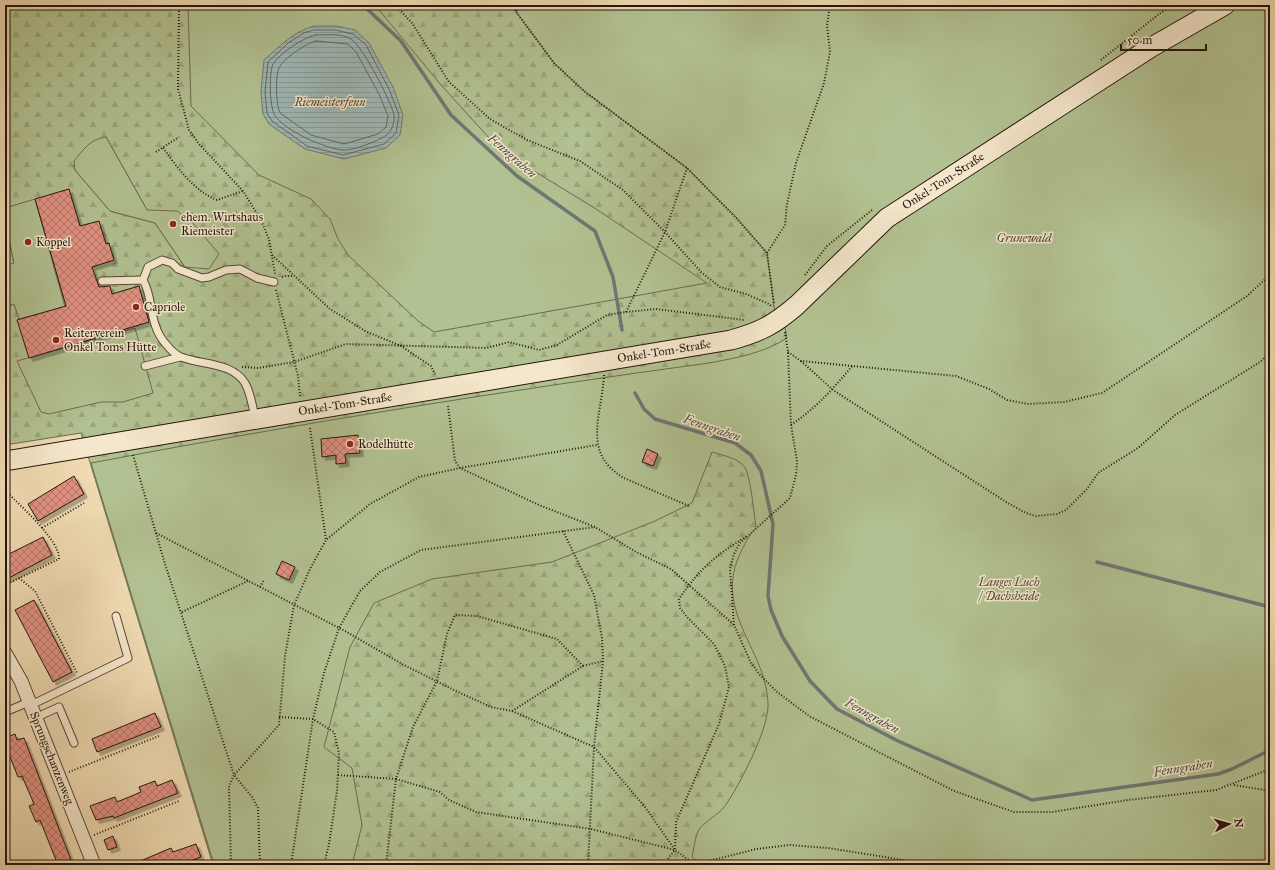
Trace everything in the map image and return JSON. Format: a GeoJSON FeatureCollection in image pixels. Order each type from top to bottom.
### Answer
{"type":"FeatureCollection","features":[{"type":"Feature","properties":{"kind":"main road","name":"Onkel-Tom-Straße"},"geometry":{"type":"LineString","coordinates":[[5,461],[730,340],[765,329],[777,313],[887,218],[1142,53],[1225,5]]}},
{"type":"Feature","properties":{"kind":"street","name":"Sprungschanzenweg"},"geometry":{"type":"LineString","coordinates":[[5,653],[32,708],[94,865]]}},
{"type":"Feature","properties":{"kind":"lane"},"geometry":{"type":"LineString","coordinates":[[180,357],[158,334],[143,280],[148,267],[162,260],[172,262],[178,269],[202,278],[209,277],[226,270],[240,269],[257,278],[274,282]]}},
{"type":"Feature","properties":{"kind":"lane"},"geometry":{"type":"LineString","coordinates":[[102,281],[143,280]]}},
{"type":"Feature","properties":{"kind":"lane"},"geometry":{"type":"LineString","coordinates":[[145,366],[180,357],[225,367],[238,375],[245,383],[251,397],[255,419]]}},
{"type":"Feature","properties":{"kind":"lane"},"geometry":{"type":"LineString","coordinates":[[32,708],[74,684],[128,658],[116,616]]}},
{"type":"Feature","properties":{"kind":"lane"},"geometry":{"type":"LineString","coordinates":[[5,712],[32,708],[59,707],[74,743]]}},
{"type":"Feature","properties":{"kind":"path"},"geometry":{"type":"LineString","coordinates":[[179,5],[178,89],[185,118],[189,130],[199,144],[243,191],[264,227],[275,270],[274,282],[294,362],[300,396]]}},
{"type":"Feature","properties":{"kind":"path"},"geometry":{"type":"LineString","coordinates":[[395,5],[412,23],[449,82],[490,119],[527,140],[580,161],[623,190],[665,232],[702,273],[720,287],[746,294],[769,304],[777,313]]}},
{"type":"Feature","properties":{"kind":"path"},"geometry":{"type":"LineString","coordinates":[[511,5],[554,63],[584,91],[687,168],[737,218],[767,253],[777,313],[788,352],[791,425],[797,461],[796,475],[790,498],[757,529],[709,562],[688,585],[679,599],[680,608],[714,644],[725,666],[729,687],[719,724],[676,822],[675,850],[663,865]]}},
{"type":"Feature","properties":{"kind":"path"},"geometry":{"type":"LineString","coordinates":[[516,11],[520,5]]}},
{"type":"Feature","properties":{"kind":"path"},"geometry":{"type":"LineString","coordinates":[[767,253],[785,225],[787,204],[796,163],[824,83],[830,52],[827,25],[830,5]]}},
{"type":"Feature","properties":{"kind":"path"},"geometry":{"type":"LineString","coordinates":[[156,152],[178,137]]}},
{"type":"Feature","properties":{"kind":"path"},"geometry":{"type":"LineString","coordinates":[[163,148],[179,169],[206,196],[217,200],[243,191]]}},
{"type":"Feature","properties":{"kind":"path"},"geometry":{"type":"LineString","coordinates":[[225,367],[258,368],[294,362],[346,344],[487,348],[509,342],[539,350],[557,345],[608,315],[626,312],[665,232],[687,168]]}},
{"type":"Feature","properties":{"kind":"path"},"geometry":{"type":"LineString","coordinates":[[271,255],[330,309],[365,331],[401,346],[431,366],[436,376]]}},
{"type":"Feature","properties":{"kind":"path"},"geometry":{"type":"LineString","coordinates":[[801,361],[956,376],[989,389],[1006,400],[1028,404],[1064,402],[1082,399],[1102,393],[1247,296],[1270,275]]}},
{"type":"Feature","properties":{"kind":"path"},"geometry":{"type":"LineString","coordinates":[[274,282],[285,276],[294,277]]}},
{"type":"Feature","properties":{"kind":"path"},"geometry":{"type":"LineString","coordinates":[[788,352],[801,361],[833,390],[1006,502],[1026,513],[1044,516],[1066,510],[1087,489],[1098,473],[1138,448],[1175,415],[1260,362],[1270,353]]}},
{"type":"Feature","properties":{"kind":"path"},"geometry":{"type":"LineString","coordinates":[[605,360],[603,394],[596,428],[596,445],[605,461],[615,473],[689,506]]}},
{"type":"Feature","properties":{"kind":"path"},"geometry":{"type":"LineString","coordinates":[[791,425],[809,412],[833,390],[853,365]]}},
{"type":"Feature","properties":{"kind":"path"},"geometry":{"type":"LineString","coordinates":[[448,406],[455,461],[460,468],[539,505],[595,527],[636,552],[671,569],[734,625]]}},
{"type":"Feature","properties":{"kind":"path"},"geometry":{"type":"LineString","coordinates":[[310,428],[326,540]]}},
{"type":"Feature","properties":{"kind":"path"},"geometry":{"type":"LineString","coordinates":[[231,865],[229,786],[234,775],[279,725],[285,656],[294,605],[310,569],[326,540],[370,504],[419,477],[460,468],[596,445]]}},
{"type":"Feature","properties":{"kind":"path"},"geometry":{"type":"LineString","coordinates":[[133,454],[165,564],[182,612],[234,775],[252,797],[258,808],[260,865]]}},
{"type":"Feature","properties":{"kind":"path"},"geometry":{"type":"LineString","coordinates":[[5,585],[59,559],[59,554],[53,542],[42,528],[7,492]]}},
{"type":"Feature","properties":{"kind":"path"},"geometry":{"type":"LineString","coordinates":[[42,528],[84,504]]}},
{"type":"Feature","properties":{"kind":"path"},"geometry":{"type":"LineString","coordinates":[[291,865],[313,719],[324,673],[339,628],[360,591],[380,572],[421,550],[595,527]]}},
{"type":"Feature","properties":{"kind":"path"},"geometry":{"type":"LineString","coordinates":[[563,531],[594,595],[602,638],[603,661],[594,747],[588,865]]}},
{"type":"Feature","properties":{"kind":"path"},"geometry":{"type":"LineString","coordinates":[[156,533],[339,628],[437,681],[491,707],[512,711],[594,747],[645,807],[675,850],[694,865],[756,849],[790,845],[828,848],[935,865]]}},
{"type":"Feature","properties":{"kind":"path"},"geometry":{"type":"LineString","coordinates":[[751,533],[740,543],[734,554],[730,569],[734,625],[744,651],[760,675],[777,692],[809,716],[954,791],[1014,812],[1052,812],[1128,800],[1216,790],[1270,769]]}},
{"type":"Feature","properties":{"kind":"path"},"geometry":{"type":"LineString","coordinates":[[19,578],[34,592],[53,626],[78,675],[73,680],[74,684]]}},
{"type":"Feature","properties":{"kind":"path"},"geometry":{"type":"LineString","coordinates":[[260,587],[264,580]]}},
{"type":"Feature","properties":{"kind":"path"},"geometry":{"type":"LineString","coordinates":[[182,612],[248,581]]}},
{"type":"Feature","properties":{"kind":"path"},"geometry":{"type":"LineString","coordinates":[[386,865],[396,779],[413,727],[437,681],[447,634],[455,615],[477,616],[557,639],[583,666]]}},
{"type":"Feature","properties":{"kind":"path"},"geometry":{"type":"LineString","coordinates":[[512,711],[583,666],[603,661]]}},
{"type":"Feature","properties":{"kind":"path"},"geometry":{"type":"LineString","coordinates":[[280,716],[313,719],[334,732],[339,753],[337,791],[330,844],[324,865]]}},
{"type":"Feature","properties":{"kind":"path"},"geometry":{"type":"LineString","coordinates":[[66,773],[159,736]]}},
{"type":"Feature","properties":{"kind":"path"},"geometry":{"type":"LineString","coordinates":[[338,775],[396,779],[440,792],[449,800],[476,812],[591,828],[675,850]]}},
{"type":"Feature","properties":{"kind":"path"},"geometry":{"type":"LineString","coordinates":[[1234,784],[1270,791]]}},
{"type":"Feature","properties":{"kind":"path"},"geometry":{"type":"LineString","coordinates":[[91,837],[179,801]]}},
{"type":"Feature","properties":{"kind":"green space","name":"Grunewald"},"geometry":{"type":"Polygon","coordinates":[[[5,5],[1270,5],[1270,865],[213,865],[81,433],[5,445],[5,307],[14,304],[19,319],[35,200],[5,208],[5,5]],[[106,137],[73,166],[110,211],[155,223],[185,267],[147,210],[106,137]]]}},
{"type":"Feature","properties":{"kind":"green space","name":"Riemeisterfenn"},"geometry":{"type":"Polygon","coordinates":[[[188,5],[375,5],[441,85],[501,151],[593,207],[707,283],[434,332],[418,321],[348,255],[338,239],[330,219],[311,199],[259,175],[191,106],[188,5]]]}},
{"type":"Feature","properties":{"kind":"green space","name":"Langes Luch / Dachsheide"},"geometry":{"type":"Polygon","coordinates":[[[511,5],[1270,5],[1270,865],[698,865],[697,861],[692,857],[698,831],[725,806],[738,785],[758,743],[767,716],[768,706],[766,686],[737,614],[733,596],[733,577],[739,556],[748,538],[756,528],[749,478],[744,466],[741,463],[729,457],[712,452],[692,503],[655,521],[552,562],[432,579],[374,603],[350,647],[324,747],[352,768],[362,825],[352,865],[218,865],[213,861],[91,463],[399,409],[709,363],[739,357],[769,348],[787,338],[783,318],[775,313],[767,253],[737,218],[687,168],[584,91],[554,63],[511,5]]]}},
{"type":"Feature","properties":{"kind":"green space"},"geometry":{"type":"Polygon","coordinates":[[[106,137],[147,210],[177,211],[192,222],[219,254],[209,269],[185,267],[155,223],[110,211],[75,170],[74,161],[84,149],[91,142],[106,137]]]}},
{"type":"Feature","properties":{"kind":"green space","name":"Koppel"},"geometry":{"type":"Polygon","coordinates":[[[35,199],[65,307],[19,319],[14,304],[5,307],[5,266],[14,263],[5,220],[5,208],[35,199]]]}},
{"type":"Feature","properties":{"kind":"green space"},"geometry":{"type":"Polygon","coordinates":[[[5,220],[14,264],[5,266],[5,220]]]}},
{"type":"Feature","properties":{"kind":"green space"},"geometry":{"type":"Polygon","coordinates":[[[135,328],[153,393],[123,402],[101,402],[49,414],[41,412],[17,361],[135,328]]]}},
{"type":"Feature","properties":{"kind":"water"},"geometry":{"type":"Polygon","coordinates":[[[314,26],[336,26],[355,30],[369,43],[393,87],[403,115],[400,135],[386,148],[344,159],[305,149],[269,124],[263,114],[261,92],[264,60],[293,36],[314,26]]]}},
{"type":"Feature","properties":{"kind":"building"},"geometry":{"type":"Polygon","coordinates":[[[69,189],[80,226],[99,221],[106,244],[109,243],[114,260],[92,267],[99,287],[110,286],[112,294],[139,286],[149,322],[29,358],[17,320],[66,306],[35,199],[69,189]]]}},
{"type":"Feature","properties":{"kind":"building"},"geometry":{"type":"Polygon","coordinates":[[[358,435],[360,453],[345,454],[346,463],[336,464],[336,455],[322,457],[321,439],[358,435]]]}},
{"type":"Feature","properties":{"kind":"building"},"geometry":{"type":"Polygon","coordinates":[[[647,449],[658,454],[653,466],[642,462],[647,449]]]}},
{"type":"Feature","properties":{"kind":"building"},"geometry":{"type":"Polygon","coordinates":[[[74,476],[84,494],[38,521],[28,504],[74,476]]]}},
{"type":"Feature","properties":{"kind":"building"},"geometry":{"type":"Polygon","coordinates":[[[43,537],[52,555],[5,580],[5,556],[43,537]]]}},
{"type":"Feature","properties":{"kind":"building"},"geometry":{"type":"Polygon","coordinates":[[[282,561],[295,567],[289,580],[276,574],[282,561]]]}},
{"type":"Feature","properties":{"kind":"building"},"geometry":{"type":"Polygon","coordinates":[[[34,600],[72,672],[53,682],[15,610],[34,600]]]}},
{"type":"Feature","properties":{"kind":"building"},"geometry":{"type":"Polygon","coordinates":[[[155,713],[161,727],[97,752],[92,739],[155,713]]]}},
{"type":"Feature","properties":{"kind":"building"},"geometry":{"type":"Polygon","coordinates":[[[15,734],[17,740],[24,738],[71,860],[58,865],[40,820],[36,822],[29,806],[34,804],[22,776],[18,777],[5,744],[5,738],[15,734]]]}},
{"type":"Feature","properties":{"kind":"building"},"geometry":{"type":"Polygon","coordinates":[[[172,780],[178,793],[114,818],[113,816],[96,820],[90,806],[115,797],[117,802],[141,792],[139,787],[155,781],[157,786],[172,780]]]}},
{"type":"Feature","properties":{"kind":"building"},"geometry":{"type":"Polygon","coordinates":[[[113,836],[117,847],[108,850],[104,840],[113,836]]]}},
{"type":"Feature","properties":{"kind":"building"},"geometry":{"type":"Polygon","coordinates":[[[196,844],[201,857],[180,865],[131,865],[171,848],[173,852],[196,844]]]}},
{"type":"Feature","properties":{"kind":"waterway","name":"Fenngraben"},"geometry":{"type":"LineString","coordinates":[[363,5],[401,41],[451,115],[517,176],[595,231],[613,277],[622,330]]}},
{"type":"Feature","properties":{"kind":"waterway","name":"Fenngraben"},"geometry":{"type":"LineString","coordinates":[[635,393],[644,409],[655,419],[735,443],[751,455],[761,471],[773,524],[768,596],[771,610],[782,636],[810,681],[837,709],[898,741],[1032,800],[1218,774],[1232,769],[1270,750]]}},
{"type":"Feature","properties":{"kind":"waterway"},"geometry":{"type":"LineString","coordinates":[[1097,562],[1270,607]]}},
{"type":"Feature","properties":{"kind":"place","name":"ehem. Wirtshaus Riemeister"},"geometry":{"type":"Point","coordinates":[173,224]}},
{"type":"Feature","properties":{"kind":"place","name":"Koppel"},"geometry":{"type":"Point","coordinates":[28,242]}},
{"type":"Feature","properties":{"kind":"place","name":"Capriole"},"geometry":{"type":"Point","coordinates":[136,307]}},
{"type":"Feature","properties":{"kind":"place","name":"Reiterverein Onkel Toms Hütte"},"geometry":{"type":"Point","coordinates":[56,340]}},
{"type":"Feature","properties":{"kind":"place","name":"Rodelhütte"},"geometry":{"type":"Point","coordinates":[350,444]}}]}
